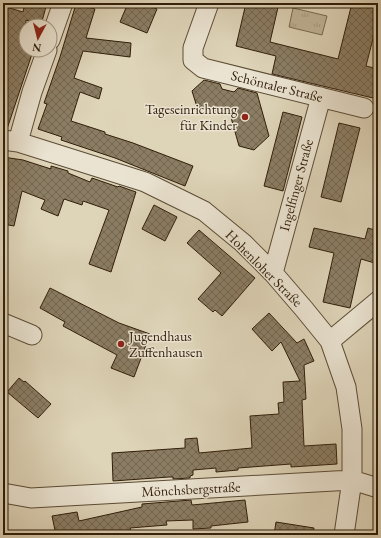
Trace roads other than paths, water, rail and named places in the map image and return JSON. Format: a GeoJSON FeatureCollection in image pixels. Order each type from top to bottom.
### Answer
{"type":"FeatureCollection","features":[{"type":"Feature","properties":{"kind":"street"},"geometry":{"type":"LineString","coordinates":[[58,18],[63,3]]}},
{"type":"Feature","properties":{"kind":"street","name":"Schöntaler Straße"},"geometry":{"type":"LineString","coordinates":[[209,3],[193,48],[193,60],[203,68],[364,108]]}},
{"type":"Feature","properties":{"kind":"street"},"geometry":{"type":"LineString","coordinates":[[10,141],[32,92],[44,58]]}},
{"type":"Feature","properties":{"kind":"street","name":"Ingelfinger Straße"},"geometry":{"type":"LineString","coordinates":[[273,273],[296,183],[321,98]]}},
{"type":"Feature","properties":{"kind":"street","name":"Hohenloher Straße"},"geometry":{"type":"LineString","coordinates":[[10,141],[145,182],[204,211],[243,243],[273,273],[330,341],[346,387],[352,429],[352,480],[344,535]]}},
{"type":"Feature","properties":{"kind":"street"},"geometry":{"type":"LineString","coordinates":[[330,341],[378,301]]}},
{"type":"Feature","properties":{"kind":"street"},"geometry":{"type":"LineString","coordinates":[[3,323],[32,335]]}},
{"type":"Feature","properties":{"kind":"street","name":"Mönchsbergstraße"},"geometry":{"type":"LineString","coordinates":[[3,493],[31,498],[352,480],[378,488]]}},
{"type":"Feature","properties":{"kind":"place","name":"Tageseinrichtung für Kinder"},"geometry":{"type":"Point","coordinates":[245,117]}},
{"type":"Feature","properties":{"kind":"place","name":"Jugendhaus Zuffenhausen"},"geometry":{"type":"Point","coordinates":[121,344]}}]}
